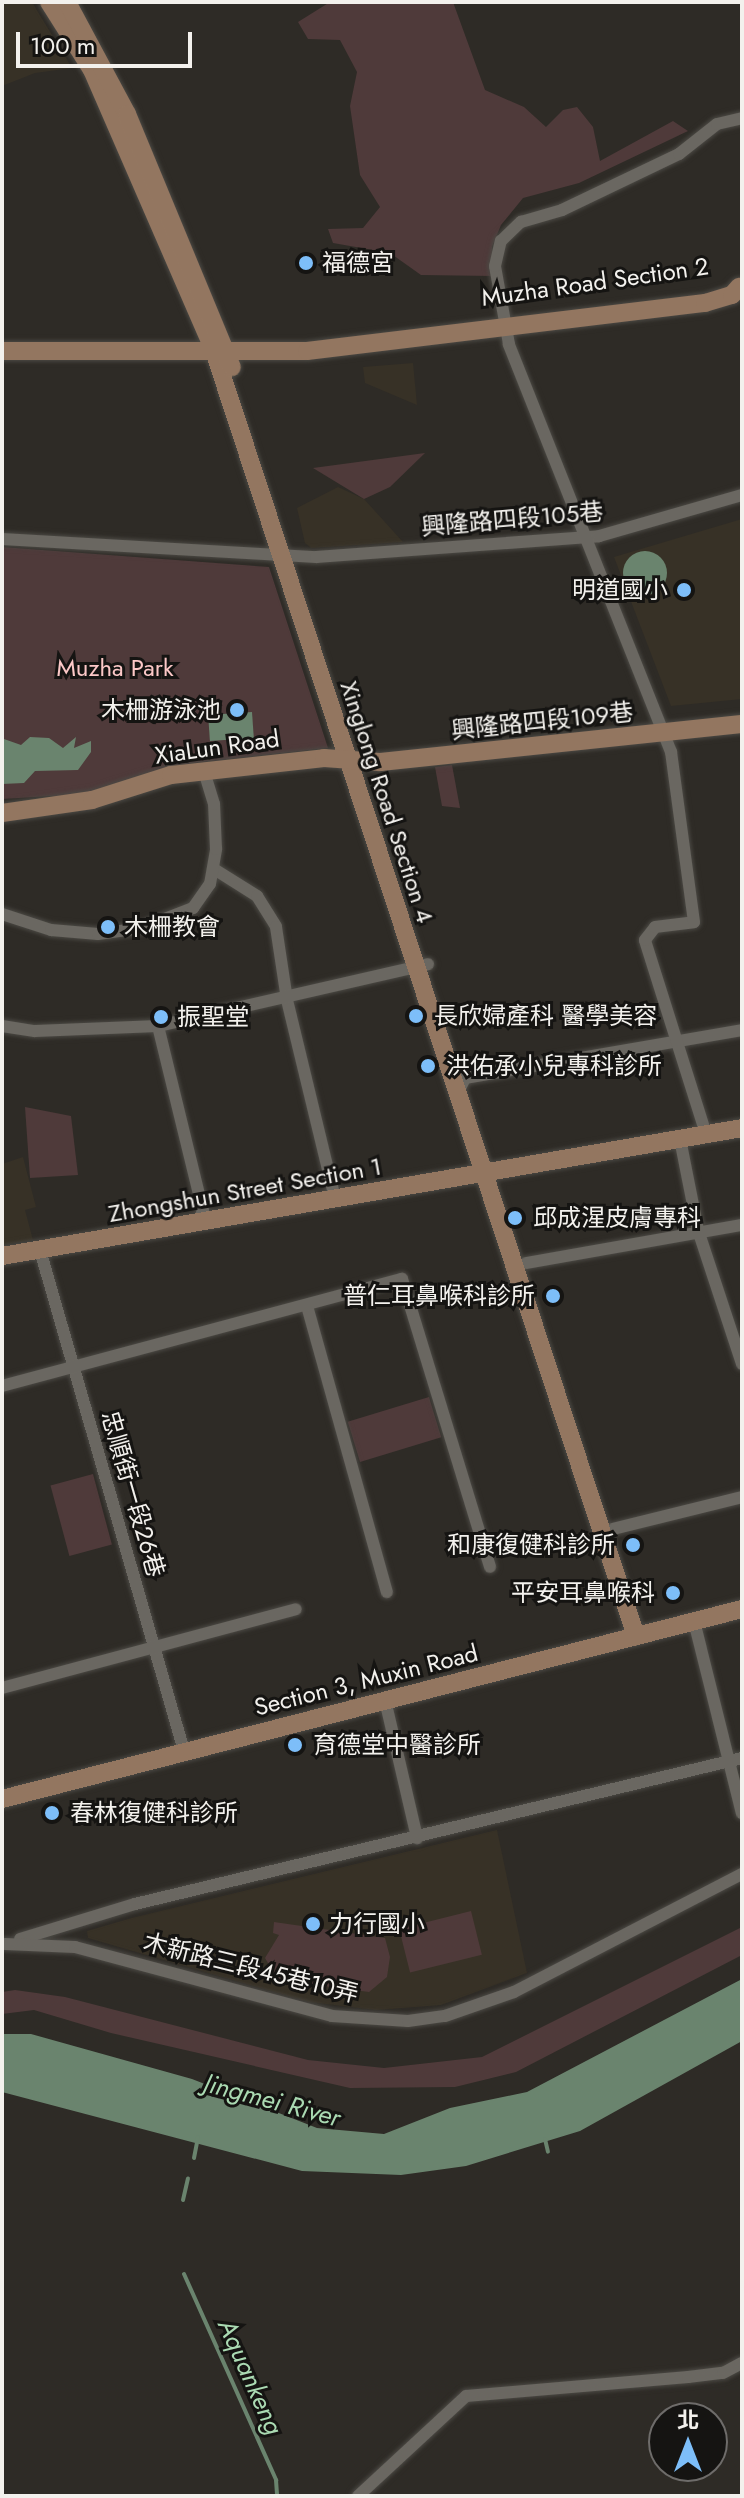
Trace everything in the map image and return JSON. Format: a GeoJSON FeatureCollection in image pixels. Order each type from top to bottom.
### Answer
{"type":"FeatureCollection","features":[{"type":"Feature","properties":{"kind":"main road","name":"Xinglong Road Section 4"},"geometry":{"type":"LineString","coordinates":[[49,2],[92,70],[218,345]]}},
{"type":"Feature","properties":{"kind":"main road","name":"Xinglong Road Section 4"},"geometry":{"type":"LineString","coordinates":[[67,2],[127,114],[218,345],[642,1635]]}},
{"type":"Feature","properties":{"kind":"main road","name":"Muzha Road Section 2"},"geometry":{"type":"LineString","coordinates":[[2,351],[218,345],[503,326],[741,287]]}},
{"type":"Feature","properties":{"kind":"main road","name":"Muzha Road Section 2"},"geometry":{"type":"LineString","coordinates":[[2,340],[218,345]]}},
{"type":"Feature","properties":{"kind":"main road","name":"興隆路四段109巷"},"geometry":{"type":"LineString","coordinates":[[354,760],[742,724]]}},
{"type":"Feature","properties":{"kind":"main road","name":"XiaLun Road"},"geometry":{"type":"LineString","coordinates":[[2,813],[83,802],[153,779],[204,771],[354,760]]}},
{"type":"Feature","properties":{"kind":"main road","name":"Zhongshun Street Section 1"},"geometry":{"type":"LineString","coordinates":[[2,1256],[742,1128]]}},
{"type":"Feature","properties":{"kind":"main road","name":"Xinglong Road Section 4"},"geometry":{"type":"LineString","coordinates":[[490,1172],[526,1263],[613,1529],[642,1635]]}},
{"type":"Feature","properties":{"kind":"main road","name":"Section 3, Muxin Road"},"geometry":{"type":"LineString","coordinates":[[2,1799],[742,1609]]}},
{"type":"Feature","properties":{"kind":"street"},"geometry":{"type":"LineString","coordinates":[[706,1134],[646,933],[655,927],[694,922],[671,752],[584,538],[503,326],[495,266],[501,241],[510,229],[575,204],[679,154],[717,124],[742,118]]}},
{"type":"Feature","properties":{"kind":"street","name":"興隆路四段105巷"},"geometry":{"type":"LineString","coordinates":[[2,539],[288,557],[584,538],[742,495]]}},
{"type":"Feature","properties":{"kind":"street"},"geometry":{"type":"LineString","coordinates":[[2,914],[28,925],[98,934],[174,919],[203,898],[214,869],[217,827],[204,771]]}},
{"type":"Feature","properties":{"kind":"street"},"geometry":{"type":"LineString","coordinates":[[214,869],[248,887],[270,913],[282,945],[287,1000],[335,1199]]}},
{"type":"Feature","properties":{"kind":"street"},"geometry":{"type":"LineString","coordinates":[[2,1026],[35,1031],[158,1026],[287,1000],[422,966]]}},
{"type":"Feature","properties":{"kind":"street"},"geometry":{"type":"LineString","coordinates":[[158,1026],[203,1211],[198,1222]]}},
{"type":"Feature","properties":{"kind":"street"},"geometry":{"type":"LineString","coordinates":[[461,1086],[742,1030]]}},
{"type":"Feature","properties":{"kind":"street"},"geometry":{"type":"LineString","coordinates":[[680,1139],[699,1232],[742,1364]]}},
{"type":"Feature","properties":{"kind":"street"},"geometry":{"type":"LineString","coordinates":[[526,1263],[742,1225]]}},
{"type":"Feature","properties":{"kind":"street","name":"忠順街一段26巷"},"geometry":{"type":"LineString","coordinates":[[40,1250],[184,1751]]}},
{"type":"Feature","properties":{"kind":"street"},"geometry":{"type":"LineString","coordinates":[[2,1386],[402,1279],[490,1567]]}},
{"type":"Feature","properties":{"kind":"street"},"geometry":{"type":"LineString","coordinates":[[307,1306],[387,1592]]}},
{"type":"Feature","properties":{"kind":"street"},"geometry":{"type":"LineString","coordinates":[[613,1529],[742,1497]]}},
{"type":"Feature","properties":{"kind":"street"},"geometry":{"type":"LineString","coordinates":[[3,1688],[296,1609]]}},
{"type":"Feature","properties":{"kind":"street"},"geometry":{"type":"LineString","coordinates":[[694,1621],[736,1760],[742,1813]]}},
{"type":"Feature","properties":{"kind":"street"},"geometry":{"type":"LineString","coordinates":[[385,1700],[417,1838]]}},
{"type":"Feature","properties":{"kind":"street"},"geometry":{"type":"LineString","coordinates":[[4,1944],[135,1904],[736,1760]]}},
{"type":"Feature","properties":{"kind":"street","name":"木新路三段45巷10弄"},"geometry":{"type":"LineString","coordinates":[[4,1944],[75,1947],[332,2016],[408,2021],[445,2016],[514,1992],[742,1874]]}},
{"type":"Feature","properties":{"kind":"street"},"geometry":{"type":"LineString","coordinates":[[358,2496],[466,2396],[723,2373],[742,2363]]}},
{"type":"Feature","properties":{"kind":"shaded area"},"geometry":{"type":"Polygon","coordinates":[[[2,2],[32,2],[72,68],[35,73],[2,86],[2,2]]]}},
{"type":"Feature","properties":{"kind":"shaded area"},"geometry":{"type":"Polygon","coordinates":[[[413,363],[417,405],[365,383],[363,367],[413,363]]]}},
{"type":"Feature","properties":{"kind":"shaded area"},"geometry":{"type":"Polygon","coordinates":[[[338,487],[364,499],[403,542],[311,548],[305,543],[297,508],[338,487]]]}},
{"type":"Feature","properties":{"kind":"shaded area","name":"明道國小"},"geometry":{"type":"Polygon","coordinates":[[[742,519],[742,699],[671,706],[614,557],[742,519]]]}},
{"type":"Feature","properties":{"kind":"shaded area"},"geometry":{"type":"Polygon","coordinates":[[[645,551],[661,557],[667,573],[661,589],[645,595],[629,589],[623,573],[629,557],[645,551]]]}},
{"type":"Feature","properties":{"kind":"shaded area"},"geometry":{"type":"Polygon","coordinates":[[[252,712],[254,738],[210,741],[208,715],[252,712]]]}},
{"type":"Feature","properties":{"kind":"shaded area"},"geometry":{"type":"Polygon","coordinates":[[[30,737],[49,738],[63,748],[76,737],[74,748],[91,741],[91,752],[78,770],[35,771],[24,783],[2,784],[4,739],[21,745],[30,737]]]}},
{"type":"Feature","properties":{"kind":"shaded area"},"geometry":{"type":"Polygon","coordinates":[[[23,1157],[36,1207],[25,1210],[33,1240],[2,1245],[2,1164],[23,1157]]]}},
{"type":"Feature","properties":{"kind":"shaded area","name":"力行國小"},"geometry":{"type":"Polygon","coordinates":[[[497,1830],[527,1973],[441,2005],[376,2010],[309,2002],[88,1938],[87,1931],[132,1918],[497,1830]]]}},
{"type":"Feature","properties":{"kind":"shaded area"},"geometry":{"type":"Polygon","coordinates":[[[742,1979],[742,2041],[580,2131],[466,2166],[401,2175],[302,2171],[2,2092],[2,2034],[31,2034],[192,2079],[317,2128],[384,2134],[450,2108],[527,2092],[742,1979]]]}},
{"type":"Feature","properties":{"kind":"green space"},"geometry":{"type":"Polygon","coordinates":[[[330,2],[453,2],[485,90],[524,107],[546,127],[563,110],[577,107],[593,127],[600,161],[673,121],[688,131],[579,183],[523,198],[501,225],[492,247],[493,276],[421,275],[390,253],[333,243],[328,229],[363,228],[380,207],[360,175],[350,106],[357,72],[340,40],[308,39],[298,22],[330,2]]]}},
{"type":"Feature","properties":{"kind":"green space"},"geometry":{"type":"Polygon","coordinates":[[[425,453],[390,487],[364,499],[313,468],[425,453]]]}},
{"type":"Feature","properties":{"kind":"green space","name":"Muzha Park"},"geometry":{"type":"Polygon","coordinates":[[[2,547],[269,567],[328,748],[176,765],[124,786],[60,800],[52,796],[2,799],[2,547]]]}},
{"type":"Feature","properties":{"kind":"green space"},"geometry":{"type":"Polygon","coordinates":[[[452,765],[460,808],[442,806],[435,767],[452,765]]]}},
{"type":"Feature","properties":{"kind":"green space"},"geometry":{"type":"Polygon","coordinates":[[[25,1107],[71,1116],[78,1175],[30,1178],[25,1107]]]}},
{"type":"Feature","properties":{"kind":"green space"},"geometry":{"type":"Polygon","coordinates":[[[429,1397],[441,1437],[360,1462],[348,1422],[429,1397]]]}},
{"type":"Feature","properties":{"kind":"green space"},"geometry":{"type":"Polygon","coordinates":[[[93,1474],[112,1545],[69,1556],[50,1485],[93,1474]]]}},
{"type":"Feature","properties":{"kind":"green space"},"geometry":{"type":"Polygon","coordinates":[[[471,1911],[482,1955],[410,1973],[399,1929],[471,1911]]]}},
{"type":"Feature","properties":{"kind":"green space"},"geometry":{"type":"Polygon","coordinates":[[[274,1922],[385,1938],[390,1957],[387,1977],[369,1992],[278,1980],[265,1958],[279,1935],[273,1933],[274,1922]]]}},
{"type":"Feature","properties":{"kind":"green space"},"geometry":{"type":"Polygon","coordinates":[[[742,1927],[742,1955],[516,2072],[455,2087],[350,2088],[111,2033],[34,2010],[2,2014],[2,1992],[15,1990],[65,1997],[308,2060],[384,2068],[482,2057],[742,1927]]]}},
{"type":"Feature","properties":{"kind":"waterway","name":"Aquankeng"},"geometry":{"type":"LineString","coordinates":[[194,2158],[198,2137]]}},
{"type":"Feature","properties":{"kind":"waterway"},"geometry":{"type":"LineString","coordinates":[[545,2139],[548,2152]]}},
{"type":"Feature","properties":{"kind":"waterway","name":"Aquankeng"},"geometry":{"type":"LineString","coordinates":[[183,2200],[188,2179]]}},
{"type":"Feature","properties":{"kind":"waterway","name":"Aquankeng"},"geometry":{"type":"LineString","coordinates":[[184,2274],[276,2480],[277,2496]]}},
{"type":"Feature","properties":{"kind":"place","name":"福德宮"},"geometry":{"type":"Point","coordinates":[306,263]}},
{"type":"Feature","properties":{"kind":"place","name":"明道國小"},"geometry":{"type":"Point","coordinates":[684,590]}},
{"type":"Feature","properties":{"kind":"place","name":"木柵游泳池"},"geometry":{"type":"Point","coordinates":[237,710]}},
{"type":"Feature","properties":{"kind":"place","name":"木柵教會"},"geometry":{"type":"Point","coordinates":[108,927]}},
{"type":"Feature","properties":{"kind":"place","name":"長欣婦產科 醫學美容"},"geometry":{"type":"Point","coordinates":[416,1016]}},
{"type":"Feature","properties":{"kind":"place","name":"振聖堂"},"geometry":{"type":"Point","coordinates":[161,1017]}},
{"type":"Feature","properties":{"kind":"place","name":"洪佑承小兒專科診所"},"geometry":{"type":"Point","coordinates":[428,1066]}},
{"type":"Feature","properties":{"kind":"place","name":"邱成湦皮膚專科"},"geometry":{"type":"Point","coordinates":[515,1218]}},
{"type":"Feature","properties":{"kind":"place","name":"普仁耳鼻喉科診所"},"geometry":{"type":"Point","coordinates":[553,1296]}},
{"type":"Feature","properties":{"kind":"place","name":"和康復健科診所"},"geometry":{"type":"Point","coordinates":[633,1545]}},
{"type":"Feature","properties":{"kind":"place","name":"平安耳鼻喉科"},"geometry":{"type":"Point","coordinates":[673,1593]}},
{"type":"Feature","properties":{"kind":"place","name":"育德堂中醫診所"},"geometry":{"type":"Point","coordinates":[295,1745]}},
{"type":"Feature","properties":{"kind":"place","name":"春林復健科診所"},"geometry":{"type":"Point","coordinates":[52,1813]}},
{"type":"Feature","properties":{"kind":"place","name":"力行國小"},"geometry":{"type":"Point","coordinates":[313,1924]}},
{"type":"Feature","properties":{"kind":"water label","name":"Jingmei River"},"geometry":{"type":"Point","coordinates":[272,2101]}}]}
